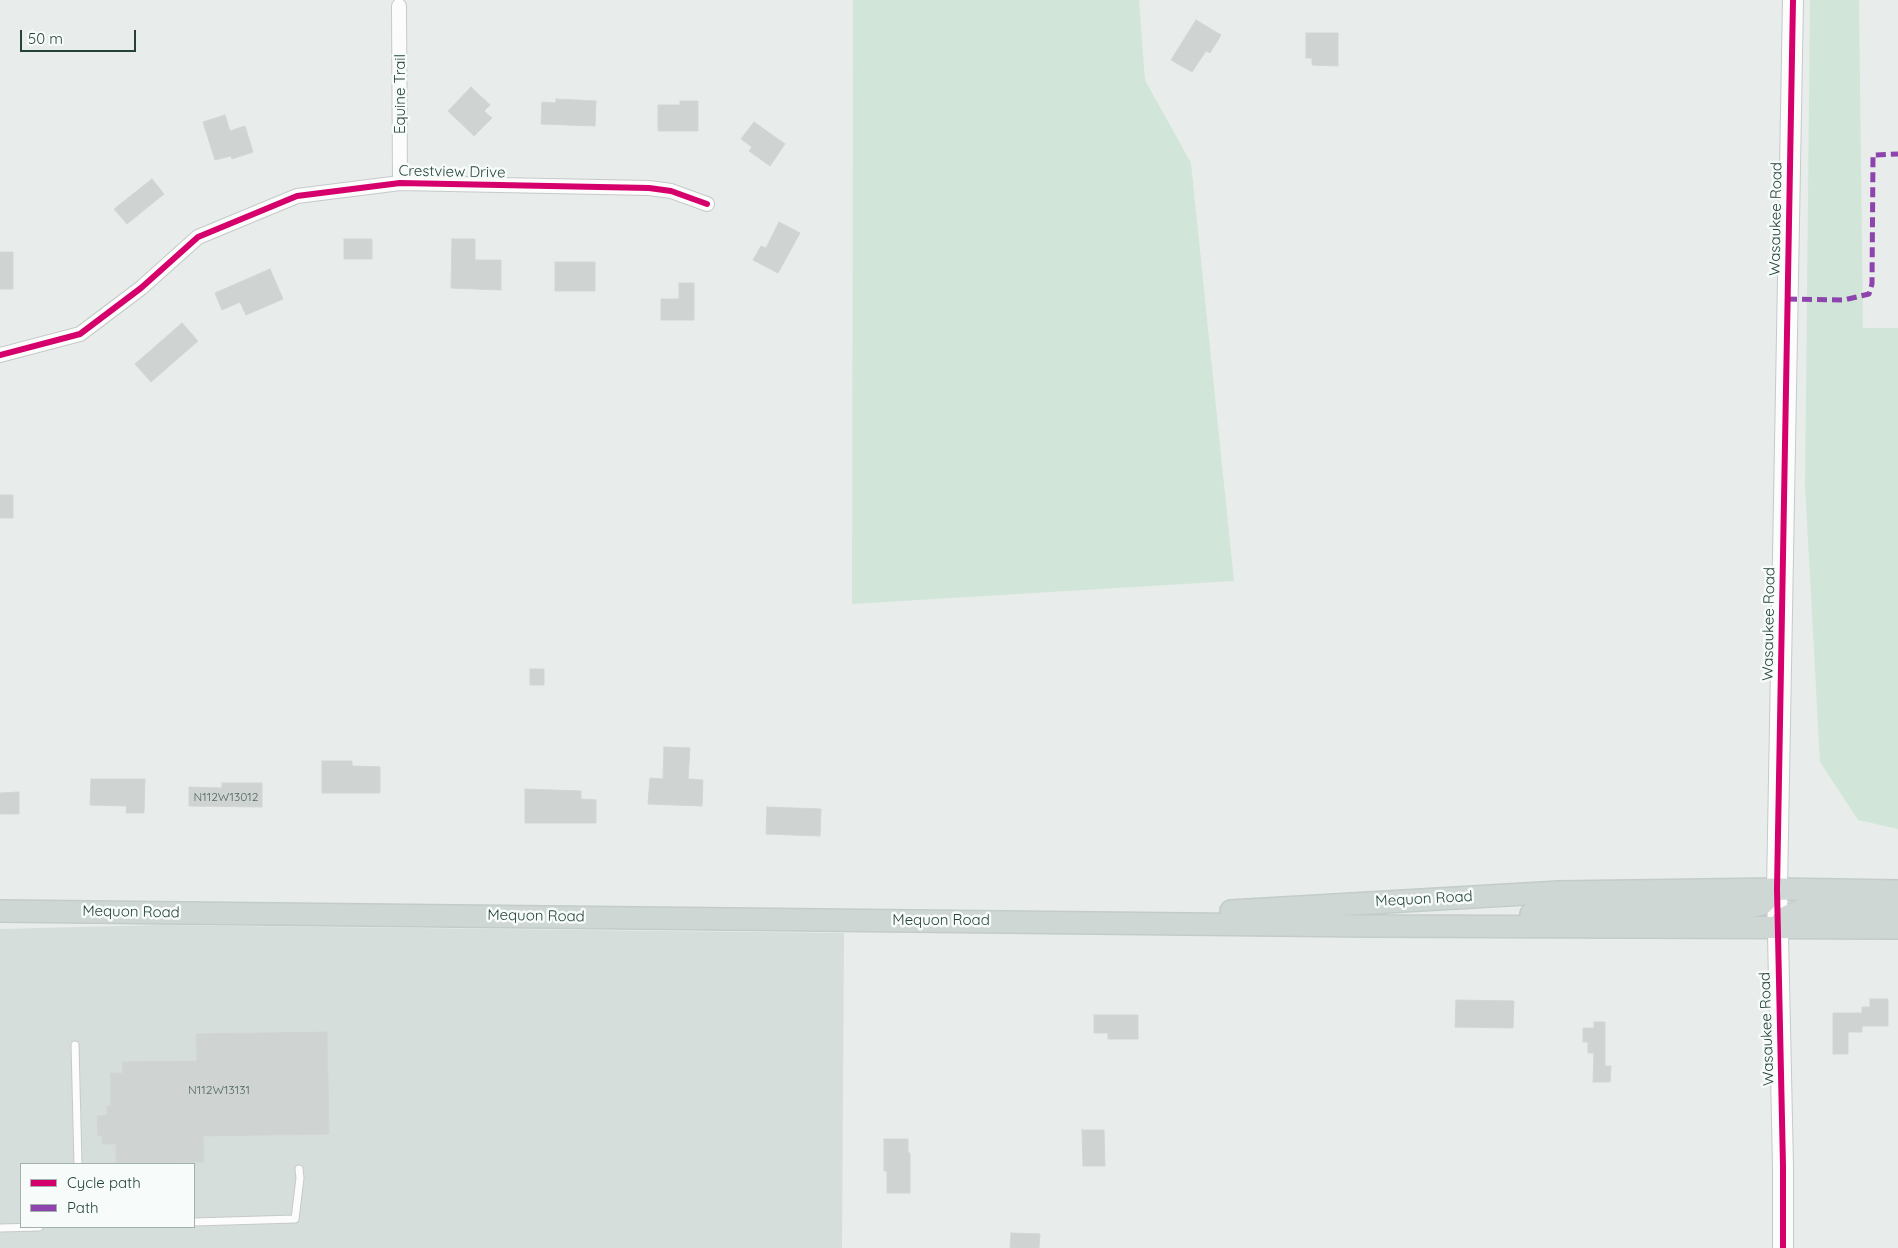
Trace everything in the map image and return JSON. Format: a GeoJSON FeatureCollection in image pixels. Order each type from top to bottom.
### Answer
{"type":"FeatureCollection","features":[{"type":"Feature","properties":{"kind":"main road","name":"Mequon Road"},"geometry":{"type":"LineString","coordinates":[[1072,921],[1559,892],[1776,889],[1898,891]]}},
{"type":"Feature","properties":{"kind":"main road"},"geometry":{"type":"LineString","coordinates":[[1368,926],[1522,914],[1630,909],[1744,908],[1762,904],[1776,889]]}},
{"type":"Feature","properties":{"kind":"main road"},"geometry":{"type":"LineString","coordinates":[[1777,928],[1786,917],[1803,909],[1898,909]]}},
{"type":"Feature","properties":{"kind":"main road","name":"Mequon Road"},"geometry":{"type":"LineString","coordinates":[[0,911],[1072,921],[1368,926],[1898,928]]}},
{"type":"Feature","properties":{"kind":"street","name":"Wasaukee Road"},"geometry":{"type":"LineString","coordinates":[[1783,1248],[1783,1166],[1776,889],[1793,0]]}},
{"type":"Feature","properties":{"kind":"street","name":"Equine Trail"},"geometry":{"type":"LineString","coordinates":[[400,3],[400,183]]}},
{"type":"Feature","properties":{"kind":"street","name":"Crestview Drive"},"geometry":{"type":"LineString","coordinates":[[0,354],[80,334],[141,288],[198,238],[298,196],[400,183],[650,188],[671,191],[707,204]]}},
{"type":"Feature","properties":{"kind":"lane"},"geometry":{"type":"LineString","coordinates":[[75,1045],[78,1163]]}},
{"type":"Feature","properties":{"kind":"lane"},"geometry":{"type":"LineString","coordinates":[[195,1222],[295,1219],[300,1178],[299,1169]]}},
{"type":"Feature","properties":{"kind":"lane"},"geometry":{"type":"LineString","coordinates":[[0,1228],[20,1227]]}},
{"type":"Feature","properties":{"kind":"shaded area"},"geometry":{"type":"Polygon","coordinates":[[[158,925],[844,933],[842,1248],[0,1248],[0,929],[158,925]]]}},
{"type":"Feature","properties":{"kind":"green space"},"geometry":{"type":"Polygon","coordinates":[[[853,0],[1139,0],[1145,80],[1191,163],[1234,581],[852,604],[853,0]]]}},
{"type":"Feature","properties":{"kind":"green space"},"geometry":{"type":"Polygon","coordinates":[[[1810,0],[1859,0],[1863,328],[1898,328],[1898,829],[1858,820],[1820,762],[1805,486],[1810,0]]]}},
{"type":"Feature","properties":{"kind":"building"},"geometry":{"type":"Polygon","coordinates":[[[1196,20],[1221,35],[1210,53],[1206,51],[1192,72],[1171,60],[1196,20]]]}},
{"type":"Feature","properties":{"kind":"building"},"geometry":{"type":"Polygon","coordinates":[[[1306,33],[1338,33],[1338,66],[1312,65],[1312,58],[1306,58],[1306,33]]]}},
{"type":"Feature","properties":{"kind":"building"},"geometry":{"type":"Polygon","coordinates":[[[471,87],[490,105],[484,111],[492,118],[474,136],[448,111],[471,87]]]}},
{"type":"Feature","properties":{"kind":"building"},"geometry":{"type":"Polygon","coordinates":[[[556,99],[596,101],[595,126],[541,124],[542,102],[556,103],[556,99]]]}},
{"type":"Feature","properties":{"kind":"building"},"geometry":{"type":"Polygon","coordinates":[[[680,101],[698,101],[698,131],[658,131],[658,105],[680,105],[680,101]]]}},
{"type":"Feature","properties":{"kind":"building"},"geometry":{"type":"Polygon","coordinates":[[[225,115],[230,131],[245,126],[253,152],[232,159],[231,156],[215,160],[203,122],[225,115]]]}},
{"type":"Feature","properties":{"kind":"building"},"geometry":{"type":"Polygon","coordinates":[[[754,122],[785,144],[770,166],[749,151],[752,147],[741,139],[754,122]]]}},
{"type":"Feature","properties":{"kind":"building"},"geometry":{"type":"Polygon","coordinates":[[[152,179],[164,194],[127,224],[114,209],[152,179]]]}},
{"type":"Feature","properties":{"kind":"building"},"geometry":{"type":"Polygon","coordinates":[[[779,222],[800,233],[778,273],[753,260],[761,246],[766,248],[779,222]]]}},
{"type":"Feature","properties":{"kind":"building"},"geometry":{"type":"Polygon","coordinates":[[[344,239],[372,239],[372,259],[344,259],[344,239]]]}},
{"type":"Feature","properties":{"kind":"building"},"geometry":{"type":"Polygon","coordinates":[[[452,239],[475,239],[475,260],[501,260],[501,290],[451,288],[452,239]]]}},
{"type":"Feature","properties":{"kind":"building"},"geometry":{"type":"Polygon","coordinates":[[[0,252],[13,252],[13,289],[0,289],[0,252]]]}},
{"type":"Feature","properties":{"kind":"building"},"geometry":{"type":"Polygon","coordinates":[[[555,262],[595,262],[595,291],[555,291],[555,262]]]}},
{"type":"Feature","properties":{"kind":"building"},"geometry":{"type":"Polygon","coordinates":[[[270,269],[283,299],[246,315],[240,302],[222,310],[215,293],[270,269]]]}},
{"type":"Feature","properties":{"kind":"building"},"geometry":{"type":"Polygon","coordinates":[[[679,283],[694,283],[694,320],[661,320],[661,299],[679,299],[679,283]]]}},
{"type":"Feature","properties":{"kind":"building"},"geometry":{"type":"Polygon","coordinates":[[[182,323],[198,341],[151,382],[135,364],[182,323]]]}},
{"type":"Feature","properties":{"kind":"building"},"geometry":{"type":"Polygon","coordinates":[[[0,495],[13,495],[13,518],[0,518],[0,495]]]}},
{"type":"Feature","properties":{"kind":"building"},"geometry":{"type":"Polygon","coordinates":[[[530,669],[544,669],[544,685],[530,685],[530,669]]]}},
{"type":"Feature","properties":{"kind":"building"},"geometry":{"type":"Polygon","coordinates":[[[664,747],[690,748],[688,779],[703,780],[702,806],[648,804],[650,778],[663,779],[664,747]]]}},
{"type":"Feature","properties":{"kind":"building"},"geometry":{"type":"Polygon","coordinates":[[[322,761],[352,761],[352,766],[380,767],[380,793],[322,793],[322,761]]]}},
{"type":"Feature","properties":{"kind":"building"},"geometry":{"type":"Polygon","coordinates":[[[91,779],[145,779],[144,813],[126,813],[127,806],[90,805],[91,779]]]}},
{"type":"Feature","properties":{"kind":"building"},"geometry":{"type":"Polygon","coordinates":[[[222,783],[262,783],[262,807],[189,806],[189,787],[222,788],[222,783]]]}},
{"type":"Feature","properties":{"kind":"building"},"geometry":{"type":"Polygon","coordinates":[[[525,789],[581,791],[581,799],[596,800],[596,823],[525,823],[525,789]]]}},
{"type":"Feature","properties":{"kind":"building"},"geometry":{"type":"Polygon","coordinates":[[[19,792],[19,814],[0,814],[0,793],[19,792]]]}},
{"type":"Feature","properties":{"kind":"building"},"geometry":{"type":"Polygon","coordinates":[[[767,807],[821,809],[820,836],[766,834],[767,807]]]}},
{"type":"Feature","properties":{"kind":"building"},"geometry":{"type":"Polygon","coordinates":[[[1870,999],[1888,999],[1888,1026],[1862,1026],[1862,1032],[1848,1032],[1848,1054],[1833,1054],[1833,1013],[1862,1013],[1862,1007],[1870,1007],[1870,999]]]}},
{"type":"Feature","properties":{"kind":"building"},"geometry":{"type":"Polygon","coordinates":[[[1456,1000],[1514,1001],[1513,1028],[1455,1027],[1456,1000]]]}},
{"type":"Feature","properties":{"kind":"building"},"geometry":{"type":"Polygon","coordinates":[[[1094,1015],[1138,1015],[1138,1039],[1108,1039],[1108,1033],[1094,1033],[1094,1015]]]}},
{"type":"Feature","properties":{"kind":"building"},"geometry":{"type":"Polygon","coordinates":[[[1594,1022],[1605,1022],[1605,1066],[1611,1066],[1610,1082],[1593,1082],[1594,1053],[1588,1053],[1588,1042],[1583,1042],[1583,1028],[1594,1028],[1594,1022]]]}},
{"type":"Feature","properties":{"kind":"building"},"geometry":{"type":"Polygon","coordinates":[[[327,1032],[329,1134],[203,1136],[204,1162],[116,1163],[116,1144],[102,1144],[102,1136],[98,1136],[97,1116],[107,1115],[107,1106],[111,1106],[110,1073],[123,1073],[122,1062],[197,1061],[196,1034],[327,1032]]]}},
{"type":"Feature","properties":{"kind":"building"},"geometry":{"type":"Polygon","coordinates":[[[1082,1130],[1104,1130],[1105,1166],[1083,1166],[1082,1130]]]}},
{"type":"Feature","properties":{"kind":"building"},"geometry":{"type":"Polygon","coordinates":[[[884,1139],[908,1139],[910,1193],[887,1193],[887,1171],[884,1171],[884,1139]]]}},
{"type":"Feature","properties":{"kind":"building"},"geometry":{"type":"Polygon","coordinates":[[[1011,1233],[1040,1234],[1039,1248],[1010,1248],[1011,1233]]]}},
{"type":"Feature","properties":{"kind":"marked path"},"geometry":{"type":"LineString","coordinates":[[1787,299],[1844,300],[1869,294],[1872,284],[1873,155],[1898,154]]}},
{"type":"Feature","properties":{"kind":"cycle path"},"geometry":{"type":"LineString","coordinates":[[1783,1248],[1777,889],[1793,0]]}},
{"type":"Feature","properties":{"kind":"cycle path"},"geometry":{"type":"LineString","coordinates":[[0,355],[80,334],[141,288],[198,237],[297,196],[400,183],[649,188],[671,191],[707,204]]}}]}
